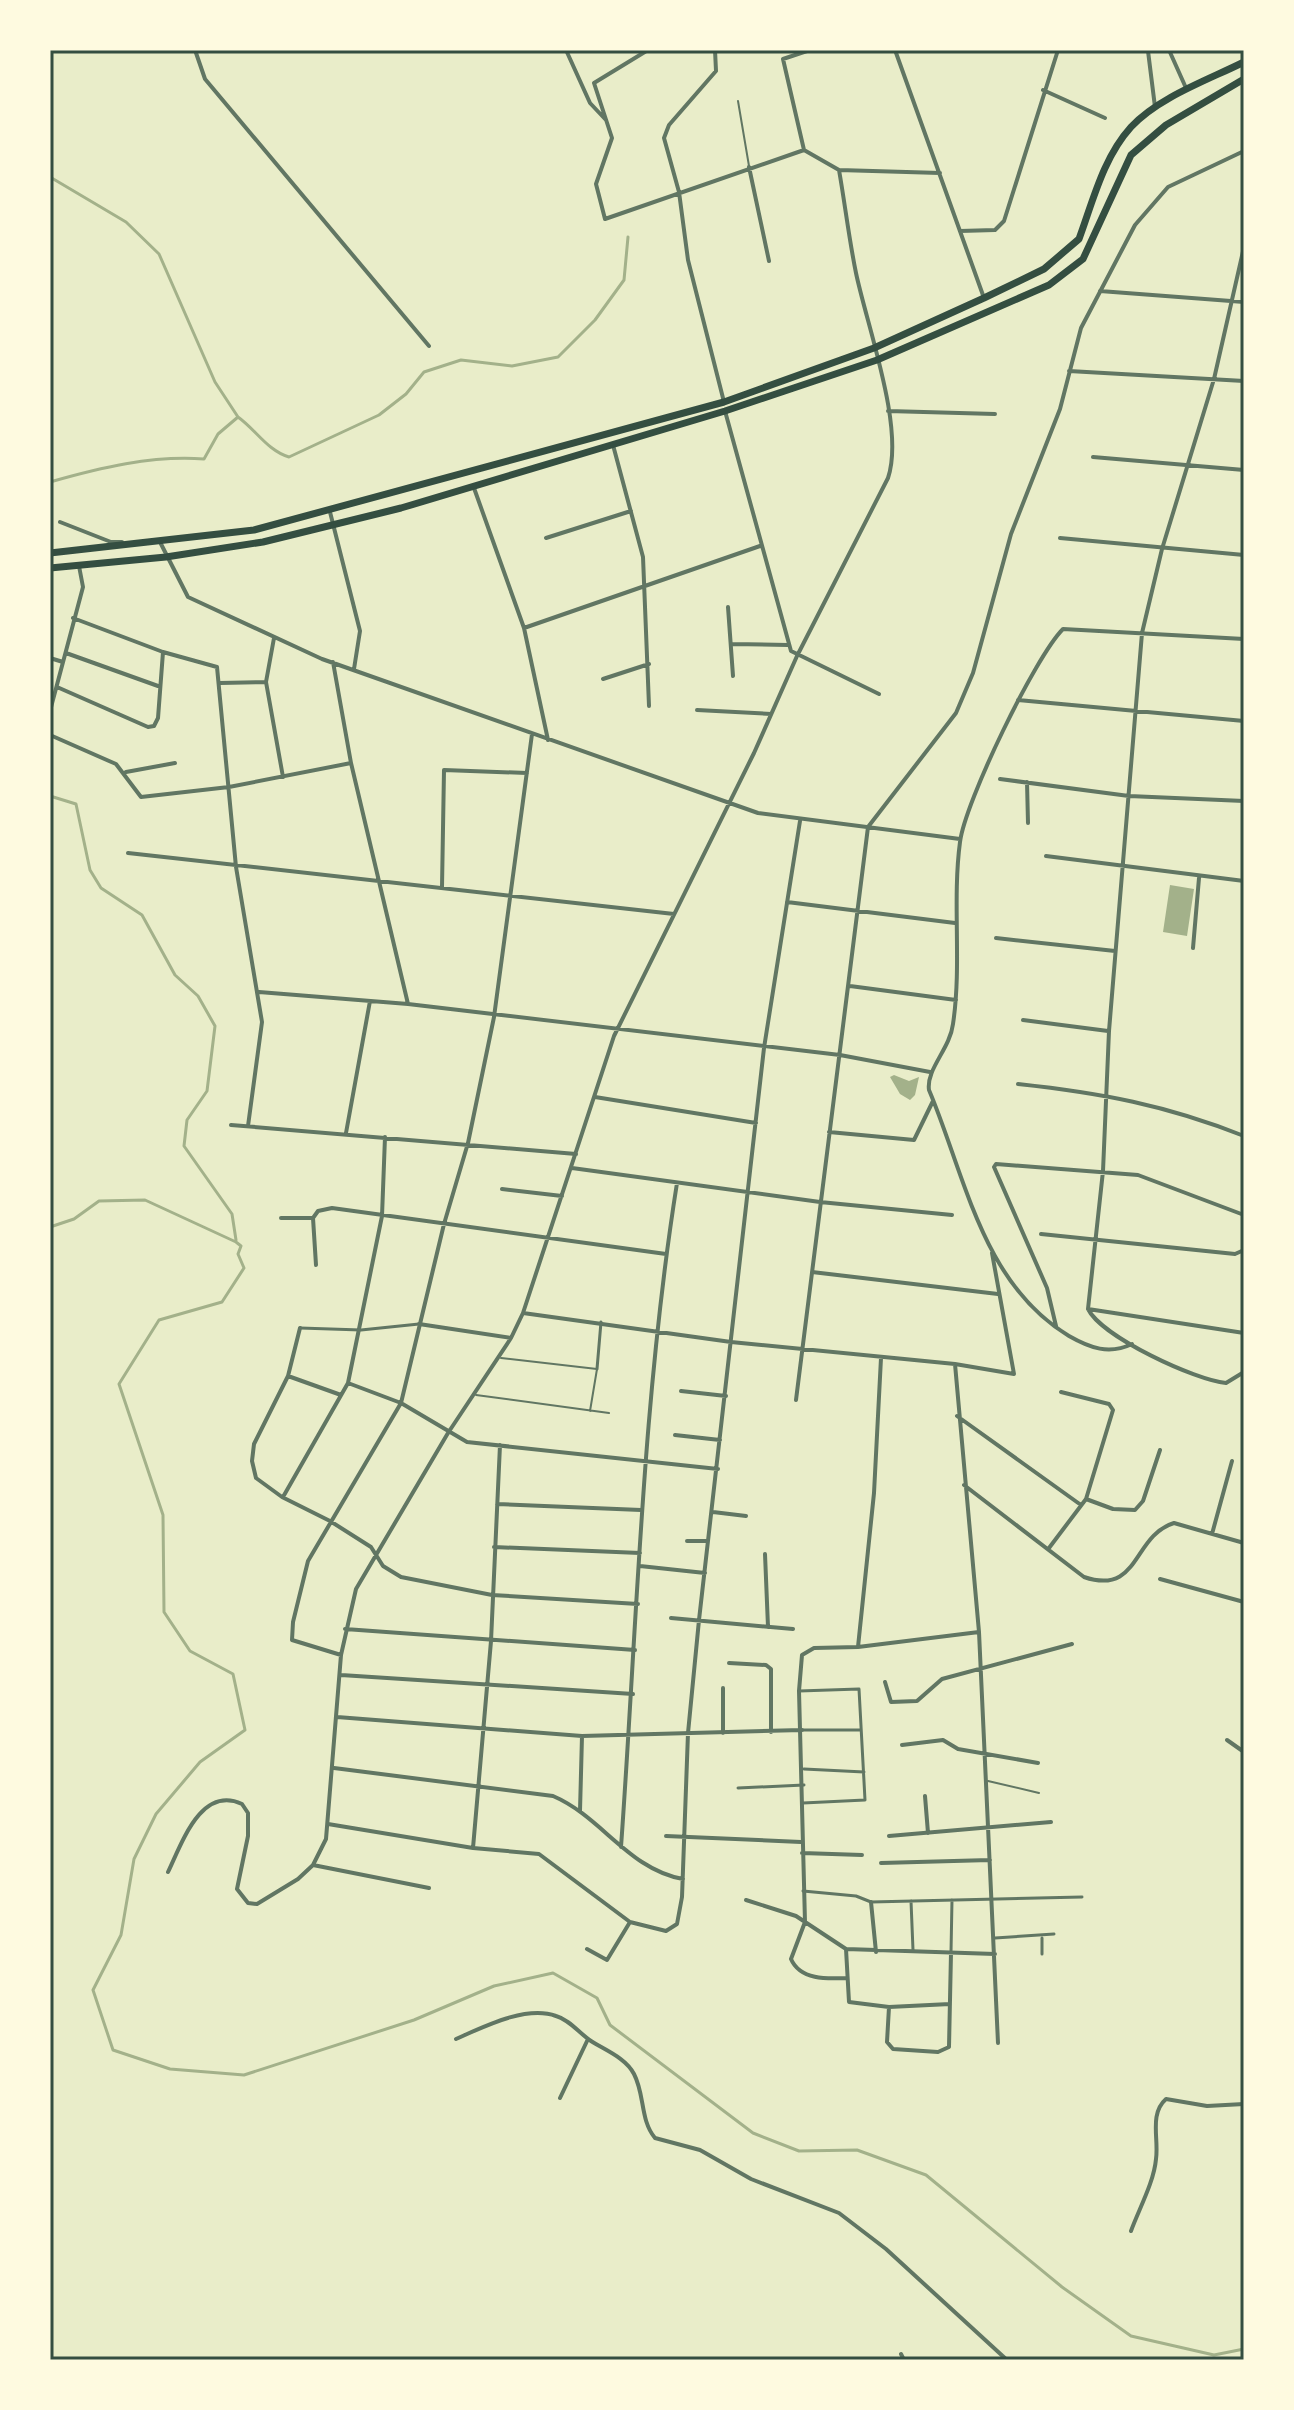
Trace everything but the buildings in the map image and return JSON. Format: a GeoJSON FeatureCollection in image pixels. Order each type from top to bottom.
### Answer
{"type":"FeatureCollection","features":[{"type":"Feature","properties":{"kind":"main road"},"geometry":{"type":"LineString","coordinates":[[50,568],[166,557],[263,542],[333,525],[613,443],[724,406],[874,348],[1044,269],[1073,247],[1079,239],[1104,170],[1119,144],[1141,118],[1244,62]]}},
{"type":"Feature","properties":{"kind":"main road"},"geometry":{"type":"LineString","coordinates":[[50,553],[254,530],[724,406],[877,360],[1049,285],[1083,259],[1131,155],[1166,125],[1244,79]]}},
{"type":"Feature","properties":{"kind":"street"},"geometry":{"type":"LineString","coordinates":[[195,50],[205,79],[429,346]]}},
{"type":"Feature","properties":{"kind":"street"},"geometry":{"type":"LineString","coordinates":[[566,50],[590,103],[609,123]]}},
{"type":"Feature","properties":{"kind":"street"},"geometry":{"type":"LineString","coordinates":[[648,50],[594,83],[612,138],[596,184],[605,219],[804,150],[839,170],[940,173]]}},
{"type":"Feature","properties":{"kind":"street"},"geometry":{"type":"LineString","coordinates":[[715,50],[716,71],[669,125],[665,144],[679,192],[688,260],[724,406],[788,645],[797,656],[879,694]]}},
{"type":"Feature","properties":{"kind":"street"},"geometry":{"type":"LineString","coordinates":[[804,150],[783,59],[810,50]]}},
{"type":"Feature","properties":{"kind":"street"},"geometry":{"type":"LineString","coordinates":[[895,50],[984,298]]}},
{"type":"Feature","properties":{"kind":"street"},"geometry":{"type":"LineString","coordinates":[[960,231],[995,230],[1004,221],[1058,50]]}},
{"type":"Feature","properties":{"kind":"street"},"geometry":{"type":"LineString","coordinates":[[1169,50],[1187,91]]}},
{"type":"Feature","properties":{"kind":"street"},"geometry":{"type":"LineString","coordinates":[[1148,51],[1156,109]]}},
{"type":"Feature","properties":{"kind":"street"},"geometry":{"type":"LineString","coordinates":[[1043,90],[1105,118]]}},
{"type":"Feature","properties":{"kind":"street"},"geometry":{"type":"LineString","coordinates":[[796,1400],[805,1349],[820,1202],[868,827],[956,713],[973,673],[1011,534],[1057,417],[1081,328],[1135,225],[1168,187],[1244,151]]}},
{"type":"Feature","properties":{"kind":"street"},"geometry":{"type":"LineString","coordinates":[[749,167],[769,261]]}},
{"type":"Feature","properties":{"kind":"street"},"geometry":{"type":"LineString","coordinates":[[168,1872],[190,1827],[205,1807],[216,1801],[237,1801],[247,1807],[248,1836],[237,1880],[240,1897],[248,1903],[257,1904],[282,1891],[313,1865],[326,1839],[341,1655],[356,1589],[448,1433],[499,1358],[523,1313],[617,1031],[797,656],[888,478],[893,449],[888,411],[856,272],[839,170]]}},
{"type":"Feature","properties":{"kind":"street"},"geometry":{"type":"LineString","coordinates":[[1244,247],[1214,379],[1162,549],[1142,633],[1109,1031],[1103,1171],[1088,1309],[1096,1319],[1132,1344],[1212,1382],[1226,1383],[1244,1372]]}},
{"type":"Feature","properties":{"kind":"street"},"geometry":{"type":"LineString","coordinates":[[1100,291],[1244,302]]}},
{"type":"Feature","properties":{"kind":"street"},"geometry":{"type":"LineString","coordinates":[[1069,371],[1244,381]]}},
{"type":"Feature","properties":{"kind":"street"},"geometry":{"type":"LineString","coordinates":[[888,411],[995,414]]}},
{"type":"Feature","properties":{"kind":"street"},"geometry":{"type":"LineString","coordinates":[[613,443],[646,585],[649,706]]}},
{"type":"Feature","properties":{"kind":"street"},"geometry":{"type":"LineString","coordinates":[[1093,457],[1244,470]]}},
{"type":"Feature","properties":{"kind":"street"},"geometry":{"type":"LineString","coordinates":[[473,486],[524,628],[548,740]]}},
{"type":"Feature","properties":{"kind":"street"},"geometry":{"type":"LineString","coordinates":[[546,538],[631,511]]}},
{"type":"Feature","properties":{"kind":"street"},"geometry":{"type":"LineString","coordinates":[[330,512],[360,631],[353,669]]}},
{"type":"Feature","properties":{"kind":"street"},"geometry":{"type":"LineString","coordinates":[[60,522],[111,542],[133,546]]}},
{"type":"Feature","properties":{"kind":"street"},"geometry":{"type":"LineString","coordinates":[[1060,538],[1244,555]]}},
{"type":"Feature","properties":{"kind":"street"},"geometry":{"type":"LineString","coordinates":[[160,542],[188,597],[333,662],[728,804],[800,821],[960,839]]}},
{"type":"Feature","properties":{"kind":"street"},"geometry":{"type":"LineString","coordinates":[[524,628],[760,546]]}},
{"type":"Feature","properties":{"kind":"street"},"geometry":{"type":"LineString","coordinates":[[50,711],[83,587],[79,565]]}},
{"type":"Feature","properties":{"kind":"street"},"geometry":{"type":"LineString","coordinates":[[728,607],[733,676]]}},
{"type":"Feature","properties":{"kind":"street"},"geometry":{"type":"LineString","coordinates":[[73,618],[163,652],[217,667],[236,867],[259,992],[259,1056],[248,1126]]}},
{"type":"Feature","properties":{"kind":"street"},"geometry":{"type":"LineString","coordinates":[[523,1313],[731,1342],[955,1364],[1014,1374],[991,1251],[927,1080],[949,1045],[956,1000],[955,923],[960,839],[1018,700],[1063,629],[1244,639]]}},
{"type":"Feature","properties":{"kind":"street"},"geometry":{"type":"LineString","coordinates":[[274,638],[266,682],[283,777]]}},
{"type":"Feature","properties":{"kind":"street"},"geometry":{"type":"LineString","coordinates":[[731,644],[788,645]]}},
{"type":"Feature","properties":{"kind":"street"},"geometry":{"type":"LineString","coordinates":[[57,687],[148,727],[154,726],[158,718],[158,686],[163,652]]}},
{"type":"Feature","properties":{"kind":"street"},"geometry":{"type":"LineString","coordinates":[[65,653],[158,686]]}},
{"type":"Feature","properties":{"kind":"street"},"geometry":{"type":"LineString","coordinates":[[50,658],[63,662]]}},
{"type":"Feature","properties":{"kind":"street"},"geometry":{"type":"LineString","coordinates":[[333,662],[351,763],[408,1004]]}},
{"type":"Feature","properties":{"kind":"street"},"geometry":{"type":"LineString","coordinates":[[603,679],[649,664]]}},
{"type":"Feature","properties":{"kind":"street"},"geometry":{"type":"LineString","coordinates":[[220,683],[266,682]]}},
{"type":"Feature","properties":{"kind":"street"},"geometry":{"type":"LineString","coordinates":[[1018,700],[1244,721]]}},
{"type":"Feature","properties":{"kind":"street"},"geometry":{"type":"LineString","coordinates":[[697,710],[771,714]]}},
{"type":"Feature","properties":{"kind":"street"},"geometry":{"type":"LineString","coordinates":[[341,1655],[292,1640],[293,1622],[308,1561],[401,1403],[444,1224],[468,1143],[494,1017],[532,734]]}},
{"type":"Feature","properties":{"kind":"street"},"geometry":{"type":"LineString","coordinates":[[50,735],[98,754],[125,772],[141,797],[229,787],[351,763]]}},
{"type":"Feature","properties":{"kind":"street"},"geometry":{"type":"LineString","coordinates":[[125,772],[175,763]]}},
{"type":"Feature","properties":{"kind":"street"},"geometry":{"type":"LineString","coordinates":[[442,887],[445,770],[527,773]]}},
{"type":"Feature","properties":{"kind":"street"},"geometry":{"type":"LineString","coordinates":[[1000,779],[1129,796],[1244,801]]}},
{"type":"Feature","properties":{"kind":"street"},"geometry":{"type":"LineString","coordinates":[[1027,782],[1028,823]]}},
{"type":"Feature","properties":{"kind":"street"},"geometry":{"type":"LineString","coordinates":[[328,1824],[473,1848],[539,1854],[630,1922],[666,1931],[674,1929],[683,1879],[682,1836],[688,1733],[699,1620],[764,1048],[800,821]]}},
{"type":"Feature","properties":{"kind":"street"},"geometry":{"type":"LineString","coordinates":[[128,853],[675,914]]}},
{"type":"Feature","properties":{"kind":"street"},"geometry":{"type":"LineString","coordinates":[[1046,856],[1244,881]]}},
{"type":"Feature","properties":{"kind":"street"},"geometry":{"type":"LineString","coordinates":[[1193,948],[1199,877]]}},
{"type":"Feature","properties":{"kind":"street"},"geometry":{"type":"LineString","coordinates":[[787,902],[955,923]]}},
{"type":"Feature","properties":{"kind":"street"},"geometry":{"type":"LineString","coordinates":[[996,938],[1115,951]]}},
{"type":"Feature","properties":{"kind":"street"},"geometry":{"type":"LineString","coordinates":[[850,986],[956,1000]]}},
{"type":"Feature","properties":{"kind":"street"},"geometry":{"type":"LineString","coordinates":[[259,992],[408,1004],[494,1017],[840,1055],[930,1072]]}},
{"type":"Feature","properties":{"kind":"street"},"geometry":{"type":"LineString","coordinates":[[346,1133],[370,1001]]}},
{"type":"Feature","properties":{"kind":"street"},"geometry":{"type":"LineString","coordinates":[[1023,1020],[1109,1031]]}},
{"type":"Feature","properties":{"kind":"street"},"geometry":{"type":"LineString","coordinates":[[1018,1084],[1105,1093],[1149,1103],[1244,1136]]}},
{"type":"Feature","properties":{"kind":"street"},"geometry":{"type":"LineString","coordinates":[[595,1097],[756,1123]]}},
{"type":"Feature","properties":{"kind":"street"},"geometry":{"type":"LineString","coordinates":[[829,1132],[914,1140],[933,1101]]}},
{"type":"Feature","properties":{"kind":"street"},"geometry":{"type":"LineString","coordinates":[[231,1125],[576,1154]]}},
{"type":"Feature","properties":{"kind":"street"},"geometry":{"type":"LineString","coordinates":[[282,1497],[348,1383],[382,1216],[385,1137]]}},
{"type":"Feature","properties":{"kind":"street"},"geometry":{"type":"LineString","coordinates":[[1056,1328],[1047,1288],[994,1167],[996,1164],[1103,1171],[1154,1178],[1244,1215]]}},
{"type":"Feature","properties":{"kind":"street"},"geometry":{"type":"LineString","coordinates":[[572,1168],[820,1202],[952,1215]]}},
{"type":"Feature","properties":{"kind":"street"},"geometry":{"type":"LineString","coordinates":[[621,1847],[633,1694],[643,1460],[677,1183]]}},
{"type":"Feature","properties":{"kind":"street"},"geometry":{"type":"LineString","coordinates":[[502,1189],[562,1196]]}},
{"type":"Feature","properties":{"kind":"street"},"geometry":{"type":"LineString","coordinates":[[316,1265],[313,1218],[318,1211],[332,1208],[666,1254]]}},
{"type":"Feature","properties":{"kind":"street"},"geometry":{"type":"LineString","coordinates":[[281,1218],[313,1218]]}},
{"type":"Feature","properties":{"kind":"street"},"geometry":{"type":"LineString","coordinates":[[1041,1234],[1093,1242],[1235,1254],[1244,1250]]}},
{"type":"Feature","properties":{"kind":"street"},"geometry":{"type":"LineString","coordinates":[[991,1251],[1025,1298],[1056,1328],[1097,1348],[1119,1350],[1132,1344]]}},
{"type":"Feature","properties":{"kind":"street"},"geometry":{"type":"LineString","coordinates":[[812,1272],[998,1294]]}},
{"type":"Feature","properties":{"kind":"street"},"geometry":{"type":"LineString","coordinates":[[1088,1309],[1244,1333]]}},
{"type":"Feature","properties":{"kind":"street"},"geometry":{"type":"LineString","coordinates":[[597,1369],[601,1322]]}},
{"type":"Feature","properties":{"kind":"street"},"geometry":{"type":"LineString","coordinates":[[511,1338],[419,1324],[361,1330],[300,1328],[288,1376],[254,1444],[252,1461],[256,1478],[282,1497],[330,1521],[376,1552],[383,1566],[401,1577],[492,1595],[638,1604]]}},
{"type":"Feature","properties":{"kind":"street"},"geometry":{"type":"LineString","coordinates":[[858,1647],[874,1493],[882,1357]]}},
{"type":"Feature","properties":{"kind":"street"},"geometry":{"type":"LineString","coordinates":[[955,1364],[957,1416],[979,1632],[998,2043]]}},
{"type":"Feature","properties":{"kind":"street"},"geometry":{"type":"LineString","coordinates":[[288,1376],[341,1395]]}},
{"type":"Feature","properties":{"kind":"street"},"geometry":{"type":"LineString","coordinates":[[348,1383],[401,1403],[467,1442],[718,1469]]}},
{"type":"Feature","properties":{"kind":"street"},"geometry":{"type":"LineString","coordinates":[[681,1391],[726,1396]]}},
{"type":"Feature","properties":{"kind":"street"},"geometry":{"type":"LineString","coordinates":[[1049,1548],[1086,1499],[1112,1407],[1061,1392]]}},
{"type":"Feature","properties":{"kind":"street"},"geometry":{"type":"LineString","coordinates":[[957,1416],[1081,1505]]}},
{"type":"Feature","properties":{"kind":"street"},"geometry":{"type":"LineString","coordinates":[[675,1435],[720,1440]]}},
{"type":"Feature","properties":{"kind":"street"},"geometry":{"type":"LineString","coordinates":[[473,1848],[491,1641],[500,1445]]}},
{"type":"Feature","properties":{"kind":"street"},"geometry":{"type":"LineString","coordinates":[[1086,1499],[1113,1509],[1135,1510],[1143,1501],[1160,1450]]}},
{"type":"Feature","properties":{"kind":"street"},"geometry":{"type":"LineString","coordinates":[[1212,1534],[1232,1461]]}},
{"type":"Feature","properties":{"kind":"street"},"geometry":{"type":"LineString","coordinates":[[964,1485],[1084,1577],[1104,1583],[1117,1581],[1167,1525],[1174,1523],[1244,1543]]}},
{"type":"Feature","properties":{"kind":"street"},"geometry":{"type":"LineString","coordinates":[[497,1504],[641,1510]]}},
{"type":"Feature","properties":{"kind":"street"},"geometry":{"type":"LineString","coordinates":[[713,1512],[746,1516]]}},
{"type":"Feature","properties":{"kind":"street"},"geometry":{"type":"LineString","coordinates":[[687,1541],[709,1541]]}},
{"type":"Feature","properties":{"kind":"street"},"geometry":{"type":"LineString","coordinates":[[494,1547],[640,1553]]}},
{"type":"Feature","properties":{"kind":"street"},"geometry":{"type":"LineString","coordinates":[[765,1554],[768,1627]]}},
{"type":"Feature","properties":{"kind":"street"},"geometry":{"type":"LineString","coordinates":[[639,1566],[705,1573]]}},
{"type":"Feature","properties":{"kind":"street"},"geometry":{"type":"LineString","coordinates":[[1160,1579],[1244,1602]]}},
{"type":"Feature","properties":{"kind":"street"},"geometry":{"type":"LineString","coordinates":[[671,1618],[793,1629]]}},
{"type":"Feature","properties":{"kind":"street"},"geometry":{"type":"LineString","coordinates":[[345,1629],[635,1650]]}},
{"type":"Feature","properties":{"kind":"street"},"geometry":{"type":"LineString","coordinates":[[846,1978],[822,1979],[805,1974],[791,1959],[805,1922],[801,1842],[804,1769],[799,1691],[802,1655],[814,1648],[858,1647],[979,1632]]}},
{"type":"Feature","properties":{"kind":"street"},"geometry":{"type":"LineString","coordinates":[[885,1682],[891,1702],[917,1701],[942,1679],[981,1671],[995,1663],[1072,1644]]}},
{"type":"Feature","properties":{"kind":"street"},"geometry":{"type":"LineString","coordinates":[[729,1663],[766,1665],[771,1669],[771,1732]]}},
{"type":"Feature","properties":{"kind":"street"},"geometry":{"type":"LineString","coordinates":[[341,1675],[633,1694]]}},
{"type":"Feature","properties":{"kind":"street"},"geometry":{"type":"LineString","coordinates":[[723,1688],[723,1733]]}},
{"type":"Feature","properties":{"kind":"street"},"geometry":{"type":"LineString","coordinates":[[799,1691],[859,1689],[864,1772],[865,1800],[803,1803]]}},
{"type":"Feature","properties":{"kind":"street"},"geometry":{"type":"LineString","coordinates":[[337,1717],[582,1736],[861,1730]]}},
{"type":"Feature","properties":{"kind":"street"},"geometry":{"type":"LineString","coordinates":[[580,1811],[582,1736]]}},
{"type":"Feature","properties":{"kind":"street"},"geometry":{"type":"LineString","coordinates":[[902,1745],[943,1740],[956,1749],[1038,1763]]}},
{"type":"Feature","properties":{"kind":"street"},"geometry":{"type":"LineString","coordinates":[[1227,1740],[1244,1752]]}},
{"type":"Feature","properties":{"kind":"street"},"geometry":{"type":"LineString","coordinates":[[334,1768],[553,1796],[580,1811],[652,1871],[683,1879]]}},
{"type":"Feature","properties":{"kind":"street"},"geometry":{"type":"LineString","coordinates":[[804,1769],[864,1772]]}},
{"type":"Feature","properties":{"kind":"street"},"geometry":{"type":"LineString","coordinates":[[738,1788],[804,1785]]}},
{"type":"Feature","properties":{"kind":"street"},"geometry":{"type":"LineString","coordinates":[[925,1796],[928,1833]]}},
{"type":"Feature","properties":{"kind":"street"},"geometry":{"type":"LineString","coordinates":[[889,1836],[1051,1822]]}},
{"type":"Feature","properties":{"kind":"street"},"geometry":{"type":"LineString","coordinates":[[666,1836],[801,1842]]}},
{"type":"Feature","properties":{"kind":"street"},"geometry":{"type":"LineString","coordinates":[[802,1853],[862,1855]]}},
{"type":"Feature","properties":{"kind":"street"},"geometry":{"type":"LineString","coordinates":[[881,1863],[990,1860]]}},
{"type":"Feature","properties":{"kind":"street"},"geometry":{"type":"LineString","coordinates":[[313,1865],[429,1888]]}},
{"type":"Feature","properties":{"kind":"street"},"geometry":{"type":"LineString","coordinates":[[803,1891],[856,1896],[871,1902],[1082,1897]]}},
{"type":"Feature","properties":{"kind":"street"},"geometry":{"type":"LineString","coordinates":[[1244,1899],[1244,1946]]}},
{"type":"Feature","properties":{"kind":"street"},"geometry":{"type":"LineString","coordinates":[[746,1900],[805,1922],[846,1949],[995,1954]]}},
{"type":"Feature","properties":{"kind":"street"},"geometry":{"type":"LineString","coordinates":[[889,2007],[889,2046],[899,2050],[938,2052],[952,2042],[952,1900]]}},
{"type":"Feature","properties":{"kind":"street"},"geometry":{"type":"LineString","coordinates":[[911,1901],[913,1952]]}},
{"type":"Feature","properties":{"kind":"street"},"geometry":{"type":"LineString","coordinates":[[871,1902],[876,1952]]}},
{"type":"Feature","properties":{"kind":"street"},"geometry":{"type":"LineString","coordinates":[[587,1949],[607,1960],[630,1922]]}},
{"type":"Feature","properties":{"kind":"street"},"geometry":{"type":"LineString","coordinates":[[995,1938],[1054,1934]]}},
{"type":"Feature","properties":{"kind":"street"},"geometry":{"type":"LineString","coordinates":[[1042,1936],[1042,1954]]}},
{"type":"Feature","properties":{"kind":"street"},"geometry":{"type":"LineString","coordinates":[[846,1949],[849,2002],[889,2007],[950,2004]]}},
{"type":"Feature","properties":{"kind":"street"},"geometry":{"type":"LineString","coordinates":[[456,2039],[511,2019],[553,2014],[626,2063],[634,2074],[645,2119],[655,2138],[700,2150],[751,2179],[839,2213],[886,2249],[1007,2360]]}},
{"type":"Feature","properties":{"kind":"street"},"geometry":{"type":"LineString","coordinates":[[560,2098],[588,2039]]}},
{"type":"Feature","properties":{"kind":"street"},"geometry":{"type":"LineString","coordinates":[[1131,2231],[1157,2160],[1154,2131],[1160,2104],[1166,2099],[1176,2098],[1207,2106],[1244,2104]]}},
{"type":"Feature","properties":{"kind":"lane"},"geometry":{"type":"LineString","coordinates":[[738,101],[749,167]]}},
{"type":"Feature","properties":{"kind":"lane"},"geometry":{"type":"LineString","coordinates":[[499,1358],[597,1369],[590,1411]]}},
{"type":"Feature","properties":{"kind":"lane"},"geometry":{"type":"LineString","coordinates":[[474,1395],[609,1413]]}},
{"type":"Feature","properties":{"kind":"lane"},"geometry":{"type":"LineString","coordinates":[[987,1781],[1039,1793]]}},
{"type":"Feature","properties":{"kind":"shaded area"},"geometry":{"type":"Polygon","coordinates":[[[1170,885],[1194,889],[1187,936],[1163,932],[1170,885]]]}},
{"type":"Feature","properties":{"kind":"shaded area"},"geometry":{"type":"Polygon","coordinates":[[[894,1075],[909,1081],[919,1077],[915,1095],[910,1100],[900,1094],[890,1077],[894,1075]]]}},
{"type":"Feature","properties":{"kind":"waterway"},"geometry":{"type":"LineString","coordinates":[[50,177],[126,222],[159,254],[215,382],[238,417]]}},
{"type":"Feature","properties":{"kind":"waterway"},"geometry":{"type":"LineString","coordinates":[[50,482],[145,461],[204,459],[218,434],[238,417],[268,445],[289,457],[379,415],[406,394],[424,372],[461,360],[512,366],[558,357],[595,320],[624,280],[628,237]]}},
{"type":"Feature","properties":{"kind":"waterway"},"geometry":{"type":"LineString","coordinates":[[50,796],[76,804],[90,870],[101,888],[142,915],[175,975],[198,996],[215,1026],[207,1091],[187,1120],[184,1146],[232,1214],[236,1240]]}},
{"type":"Feature","properties":{"kind":"waterway"},"geometry":{"type":"LineString","coordinates":[[50,1227],[74,1219],[99,1201],[145,1200],[236,1242],[241,1246],[238,1254],[244,1268],[222,1302],[159,1320],[119,1384],[163,1515],[164,1612],[190,1651],[233,1674],[245,1730],[200,1762],[156,1814],[134,1859],[121,1935],[93,1990],[113,2050],[170,2069],[244,2075],[414,2020],[494,1986],[553,1973],[597,1998],[610,2025],[753,2133],[799,2151],[857,2150],[926,2175],[1062,2287],[1131,2336],[1214,2355],[1244,2349]]}}]}
